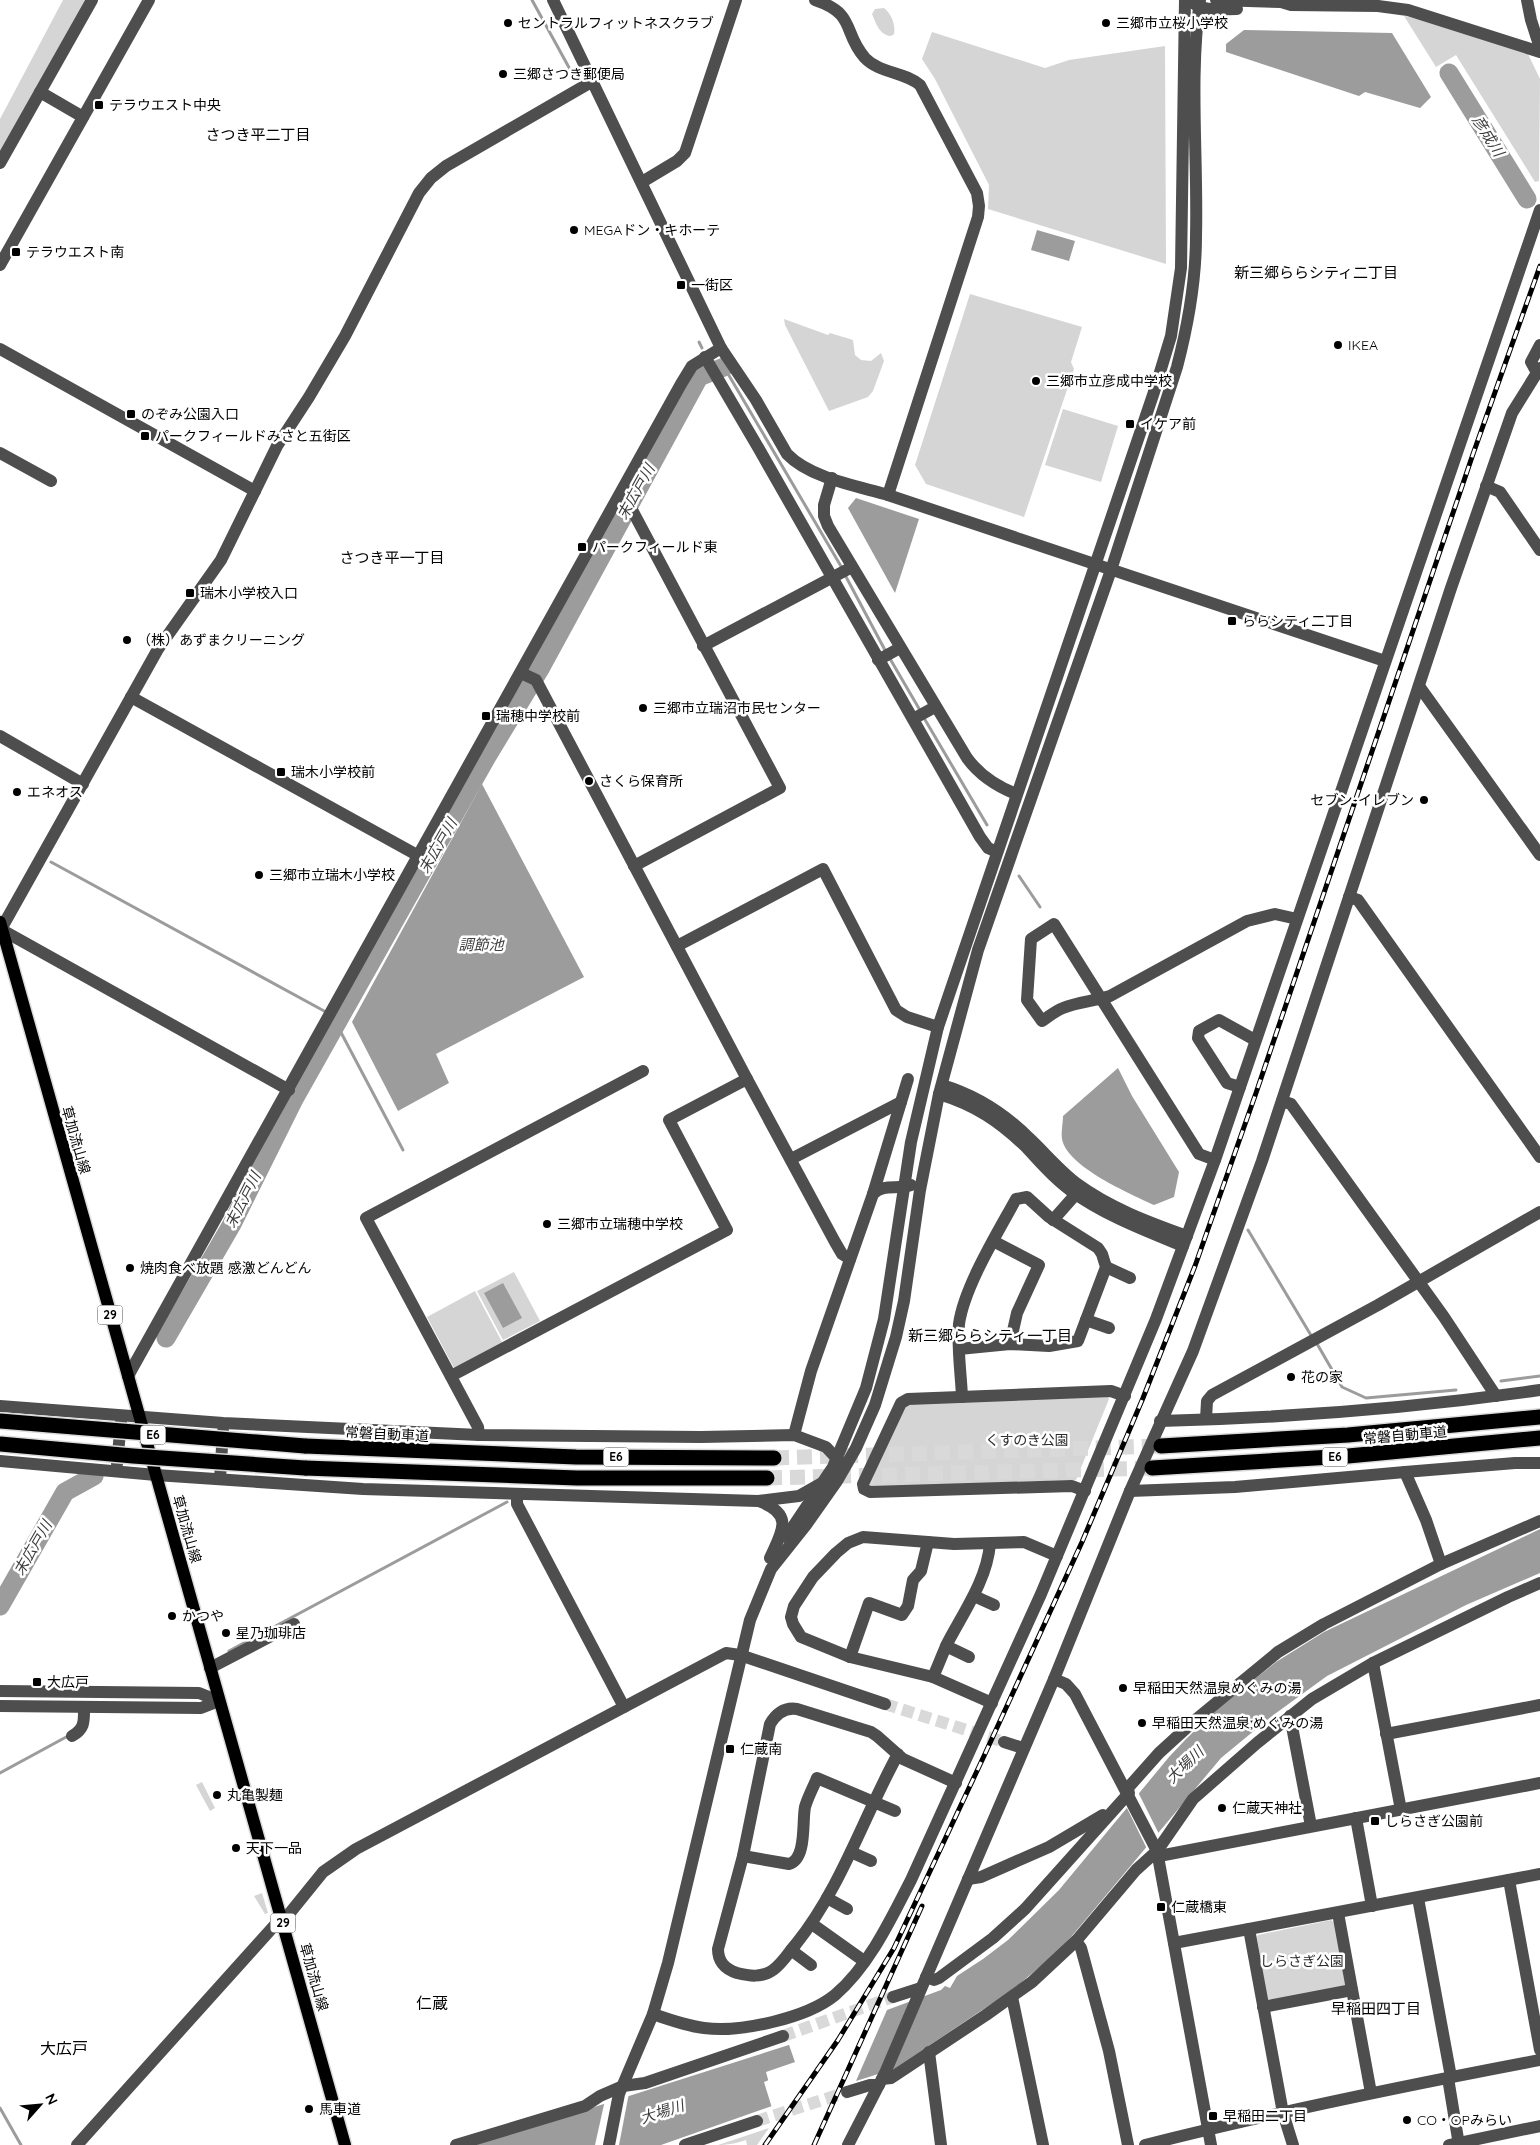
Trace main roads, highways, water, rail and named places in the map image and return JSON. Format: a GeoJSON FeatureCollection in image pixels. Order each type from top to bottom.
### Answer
{"type":"FeatureCollection","features":[{"type":"Feature","properties":{"kind":"highway","name":"常磐自動車道"},"geometry":{"type":"LineString","coordinates":[[1161,1446],[1348,1434],[1540,1417]]}},
{"type":"Feature","properties":{"kind":"highway","name":"常磐自動車道"},"geometry":{"type":"LineString","coordinates":[[0,1422],[305,1446],[576,1457],[774,1458]]}},
{"type":"Feature","properties":{"kind":"highway","name":"常磐自動車道"},"geometry":{"type":"LineString","coordinates":[[1152,1468],[1348,1456],[1540,1438]]}},
{"type":"Feature","properties":{"kind":"highway","name":"E6"},"geometry":{"type":"LineString","coordinates":[[0,1444],[133,1456],[305,1468],[577,1478],[767,1478]]}},
{"type":"Feature","properties":{"kind":"main road","name":"草加流山線"},"geometry":{"type":"LineString","coordinates":[[1,927],[345,2145]]}},
{"type":"Feature","properties":{"kind":"water"},"geometry":{"type":"Polygon","coordinates":[[[1244,30],[1392,33],[1431,97],[1420,108],[1365,92],[1359,96],[1226,52],[1226,44],[1244,30]]]}},
{"type":"Feature","properties":{"kind":"water"},"geometry":{"type":"Polygon","coordinates":[[[1037,230],[1075,241],[1069,261],[1031,250],[1037,230]]]}},
{"type":"Feature","properties":{"kind":"water"},"geometry":{"type":"Polygon","coordinates":[[[856,498],[919,519],[895,593],[848,508],[856,498]]]}},
{"type":"Feature","properties":{"kind":"water","name":"調節池"},"geometry":{"type":"Polygon","coordinates":[[[482,784],[584,977],[436,1054],[449,1083],[398,1111],[352,1022],[482,784]]]}},
{"type":"Feature","properties":{"kind":"water"},"geometry":{"type":"Polygon","coordinates":[[[1118,1068],[1132,1096],[1179,1172],[1174,1197],[1154,1205],[1116,1187],[1087,1169],[1075,1160],[1066,1149],[1062,1139],[1063,1116],[1118,1068]]]}},
{"type":"Feature","properties":{"kind":"water"},"geometry":{"type":"Polygon","coordinates":[[[503,1283],[522,1318],[503,1328],[484,1293],[503,1283]]]}},
{"type":"Feature","properties":{"kind":"water","name":"大場川"},"geometry":{"type":"Polygon","coordinates":[[[1540,1529],[1540,1573],[1466,1605],[1327,1676],[1272,1716],[1221,1758],[1061,1949],[1012,1990],[894,2069],[856,2081],[887,2010],[941,1990],[945,1986],[950,1988],[957,1976],[1008,1940],[1059,1890],[1169,1757],[1215,1711],[1276,1662],[1324,1632],[1540,1529]]]}},
{"type":"Feature","properties":{"kind":"water","name":"大場川"},"geometry":{"type":"Polygon","coordinates":[[[792,2044],[798,2061],[766,2072],[775,2105],[661,2145],[475,2145],[792,2044]]]}},
{"type":"Feature","properties":{"kind":"waterway"},"geometry":{"type":"LineString","coordinates":[[532,0],[572,73]]}},
{"type":"Feature","properties":{"kind":"waterway","name":"彦成川"},"geometry":{"type":"LineString","coordinates":[[1449,73],[1527,199]]}},
{"type":"Feature","properties":{"kind":"waterway"},"geometry":{"type":"LineString","coordinates":[[699,342],[702,348]]}},
{"type":"Feature","properties":{"kind":"waterway"},"geometry":{"type":"LineString","coordinates":[[724,367],[842,568]]}},
{"type":"Feature","properties":{"kind":"waterway","name":"末広戸川"},"geometry":{"type":"LineString","coordinates":[[166,1338],[232,1224],[294,1099],[486,758],[541,667],[699,377],[724,367]]}},
{"type":"Feature","properties":{"kind":"waterway"},"geometry":{"type":"LineString","coordinates":[[844,573],[886,652]]}},
{"type":"Feature","properties":{"kind":"waterway"},"geometry":{"type":"LineString","coordinates":[[889,657],[921,712]]}},
{"type":"Feature","properties":{"kind":"waterway"},"geometry":{"type":"LineString","coordinates":[[924,718],[987,825]]}},
{"type":"Feature","properties":{"kind":"waterway"},"geometry":{"type":"LineString","coordinates":[[51,862],[326,1012]]}},
{"type":"Feature","properties":{"kind":"waterway"},"geometry":{"type":"LineString","coordinates":[[1019,876],[1040,907]]}},
{"type":"Feature","properties":{"kind":"waterway"},"geometry":{"type":"LineString","coordinates":[[336,1023],[403,1150]]}},
{"type":"Feature","properties":{"kind":"waterway"},"geometry":{"type":"LineString","coordinates":[[1248,1230],[1312,1337]]}},
{"type":"Feature","properties":{"kind":"waterway"},"geometry":{"type":"LineString","coordinates":[[1316,1342],[1342,1387],[1366,1398],[1456,1390]]}},
{"type":"Feature","properties":{"kind":"waterway"},"geometry":{"type":"LineString","coordinates":[[1501,1381],[1540,1376]]}},
{"type":"Feature","properties":{"kind":"waterway","name":"末広戸川"},"geometry":{"type":"LineString","coordinates":[[0,1606],[65,1492],[94,1476]]}},
{"type":"Feature","properties":{"kind":"waterway"},"geometry":{"type":"LineString","coordinates":[[229,1651],[507,1502]]}},
{"type":"Feature","properties":{"kind":"waterway"},"geometry":{"type":"LineString","coordinates":[[0,1773],[68,1736]]}},
{"type":"Feature","properties":{"kind":"waterway"},"geometry":{"type":"LineString","coordinates":[[0,2108],[21,2145]]}},
{"type":"Feature","properties":{"kind":"tunnel"},"geometry":{"type":"LineString","coordinates":[[774,1458],[1161,1446]]}},
{"type":"Feature","properties":{"kind":"tunnel"},"geometry":{"type":"LineString","coordinates":[[767,1478],[1152,1468]]}},
{"type":"Feature","properties":{"kind":"tunnel"},"geometry":{"type":"LineString","coordinates":[[885,1704],[1004,1742]]}},
{"type":"Feature","properties":{"kind":"tunnel"},"geometry":{"type":"LineString","coordinates":[[783,2036],[893,1997]]}},
{"type":"Feature","properties":{"kind":"tunnel"},"geometry":{"type":"LineString","coordinates":[[757,2121],[847,2092]]}},
{"type":"Feature","properties":{"kind":"railway"},"geometry":{"type":"LineString","coordinates":[[765,2145],[838,2040],[894,1948],[1082,1542],[1143,1398],[1195,1266],[1256,1093],[1473,454],[1540,266]]}},
{"type":"Feature","properties":{"kind":"railway"},"geometry":{"type":"LineString","coordinates":[[814,2145],[922,1906]]}},
{"type":"Feature","properties":{"kind":"place","name":"セントラルフィットネスクラブ"},"geometry":{"type":"Point","coordinates":[508,23]}},
{"type":"Feature","properties":{"kind":"place","name":"三郷市立桜小学校"},"geometry":{"type":"Point","coordinates":[1106,23]}},
{"type":"Feature","properties":{"kind":"place","name":"三郷さつき郵便局"},"geometry":{"type":"Point","coordinates":[503,74]}},
{"type":"Feature","properties":{"kind":"place","name":"テラウエスト中央"},"geometry":{"type":"Point","coordinates":[99,105]}},
{"type":"Feature","properties":{"kind":"place","name":"MEGAドン・キホーテ"},"geometry":{"type":"Point","coordinates":[574,230]}},
{"type":"Feature","properties":{"kind":"place","name":"テラウエスト南"},"geometry":{"type":"Point","coordinates":[16,252]}},
{"type":"Feature","properties":{"kind":"place","name":"一街区"},"geometry":{"type":"Point","coordinates":[681,285]}},
{"type":"Feature","properties":{"kind":"place","name":"IKEA"},"geometry":{"type":"Point","coordinates":[1338,345]}},
{"type":"Feature","properties":{"kind":"place","name":"三郷市立彦成中学校"},"geometry":{"type":"Point","coordinates":[1036,381]}},
{"type":"Feature","properties":{"kind":"place","name":"のぞみ公園入口"},"geometry":{"type":"Point","coordinates":[131,414]}},
{"type":"Feature","properties":{"kind":"place","name":"イケア前"},"geometry":{"type":"Point","coordinates":[1130,424]}},
{"type":"Feature","properties":{"kind":"place","name":"パークフィールドみさと五街区"},"geometry":{"type":"Point","coordinates":[145,436]}},
{"type":"Feature","properties":{"kind":"place","name":"パークフィールド東"},"geometry":{"type":"Point","coordinates":[582,547]}},
{"type":"Feature","properties":{"kind":"place","name":"瑞木小学校入口"},"geometry":{"type":"Point","coordinates":[190,593]}},
{"type":"Feature","properties":{"kind":"place","name":"ららシティ二丁目"},"geometry":{"type":"Point","coordinates":[1232,621]}},
{"type":"Feature","properties":{"kind":"place","name":"（株）あずまクリーニング"},"geometry":{"type":"Point","coordinates":[127,640]}},
{"type":"Feature","properties":{"kind":"place","name":"三郷市立瑞沼市民センター"},"geometry":{"type":"Point","coordinates":[643,708]}},
{"type":"Feature","properties":{"kind":"place","name":"瑞穂中学校前"},"geometry":{"type":"Point","coordinates":[486,716]}},
{"type":"Feature","properties":{"kind":"place","name":"瑞木小学校前"},"geometry":{"type":"Point","coordinates":[281,772]}},
{"type":"Feature","properties":{"kind":"place","name":"さくら保育所"},"geometry":{"type":"Point","coordinates":[589,781]}},
{"type":"Feature","properties":{"kind":"place","name":"エネオス"},"geometry":{"type":"Point","coordinates":[17,792]}},
{"type":"Feature","properties":{"kind":"place","name":"セブン-イレブン"},"geometry":{"type":"Point","coordinates":[1424,800]}},
{"type":"Feature","properties":{"kind":"place","name":"三郷市立瑞木小学校"},"geometry":{"type":"Point","coordinates":[259,875]}},
{"type":"Feature","properties":{"kind":"place","name":"三郷市立瑞穂中学校"},"geometry":{"type":"Point","coordinates":[547,1224]}},
{"type":"Feature","properties":{"kind":"place","name":"焼肉食べ放題 感激どんどん"},"geometry":{"type":"Point","coordinates":[130,1268]}},
{"type":"Feature","properties":{"kind":"place","name":"花の家"},"geometry":{"type":"Point","coordinates":[1291,1377]}},
{"type":"Feature","properties":{"kind":"place","name":"かつや"},"geometry":{"type":"Point","coordinates":[172,1616]}},
{"type":"Feature","properties":{"kind":"place","name":"星乃珈琲店"},"geometry":{"type":"Point","coordinates":[226,1633]}},
{"type":"Feature","properties":{"kind":"place","name":"大広戸"},"geometry":{"type":"Point","coordinates":[37,1682]}},
{"type":"Feature","properties":{"kind":"place","name":"早稲田天然温泉めぐみの湯"},"geometry":{"type":"Point","coordinates":[1123,1688]}},
{"type":"Feature","properties":{"kind":"place","name":"早稲田天然温泉;めぐみの湯"},"geometry":{"type":"Point","coordinates":[1142,1723]}},
{"type":"Feature","properties":{"kind":"place","name":"仁蔵南"},"geometry":{"type":"Point","coordinates":[730,1749]}},
{"type":"Feature","properties":{"kind":"place","name":"丸亀製麺"},"geometry":{"type":"Point","coordinates":[217,1795]}},
{"type":"Feature","properties":{"kind":"place","name":"仁蔵天神社"},"geometry":{"type":"Point","coordinates":[1222,1808]}},
{"type":"Feature","properties":{"kind":"place","name":"しらさぎ公園前"},"geometry":{"type":"Point","coordinates":[1375,1821]}},
{"type":"Feature","properties":{"kind":"place","name":"天下一品"},"geometry":{"type":"Point","coordinates":[236,1848]}},
{"type":"Feature","properties":{"kind":"place","name":"仁蔵橋東"},"geometry":{"type":"Point","coordinates":[1161,1907]}},
{"type":"Feature","properties":{"kind":"place","name":"馬車道"},"geometry":{"type":"Point","coordinates":[309,2109]}},
{"type":"Feature","properties":{"kind":"place","name":"早稲田二丁目"},"geometry":{"type":"Point","coordinates":[1213,2116]}},
{"type":"Feature","properties":{"kind":"place","name":"CO・OPみらい"},"geometry":{"type":"Point","coordinates":[1407,2120]}},
{"type":"Feature","properties":{"kind":"district","name":"さつき平二丁目"},"geometry":{"type":"Point","coordinates":[258,135]}},
{"type":"Feature","properties":{"kind":"district","name":"新三郷ららシティ二丁目"},"geometry":{"type":"Point","coordinates":[1316,273]}},
{"type":"Feature","properties":{"kind":"district","name":"さつき平一丁目"},"geometry":{"type":"Point","coordinates":[392,558]}},
{"type":"Feature","properties":{"kind":"district","name":"新三郷ららシティ一丁目"},"geometry":{"type":"Point","coordinates":[990,1336]}},
{"type":"Feature","properties":{"kind":"district","name":"仁蔵"},"geometry":{"type":"Point","coordinates":[432,2003]}},
{"type":"Feature","properties":{"kind":"district","name":"早稲田四丁目"},"geometry":{"type":"Point","coordinates":[1376,2009]}},
{"type":"Feature","properties":{"kind":"district","name":"大広戸"},"geometry":{"type":"Point","coordinates":[64,2048]}},
{"type":"Feature","properties":{"kind":"park label","name":"くすのき公園"},"geometry":{"type":"Point","coordinates":[1027,1440]}},
{"type":"Feature","properties":{"kind":"park label","name":"しらさぎ公園"},"geometry":{"type":"Point","coordinates":[1302,1961]}}]}
